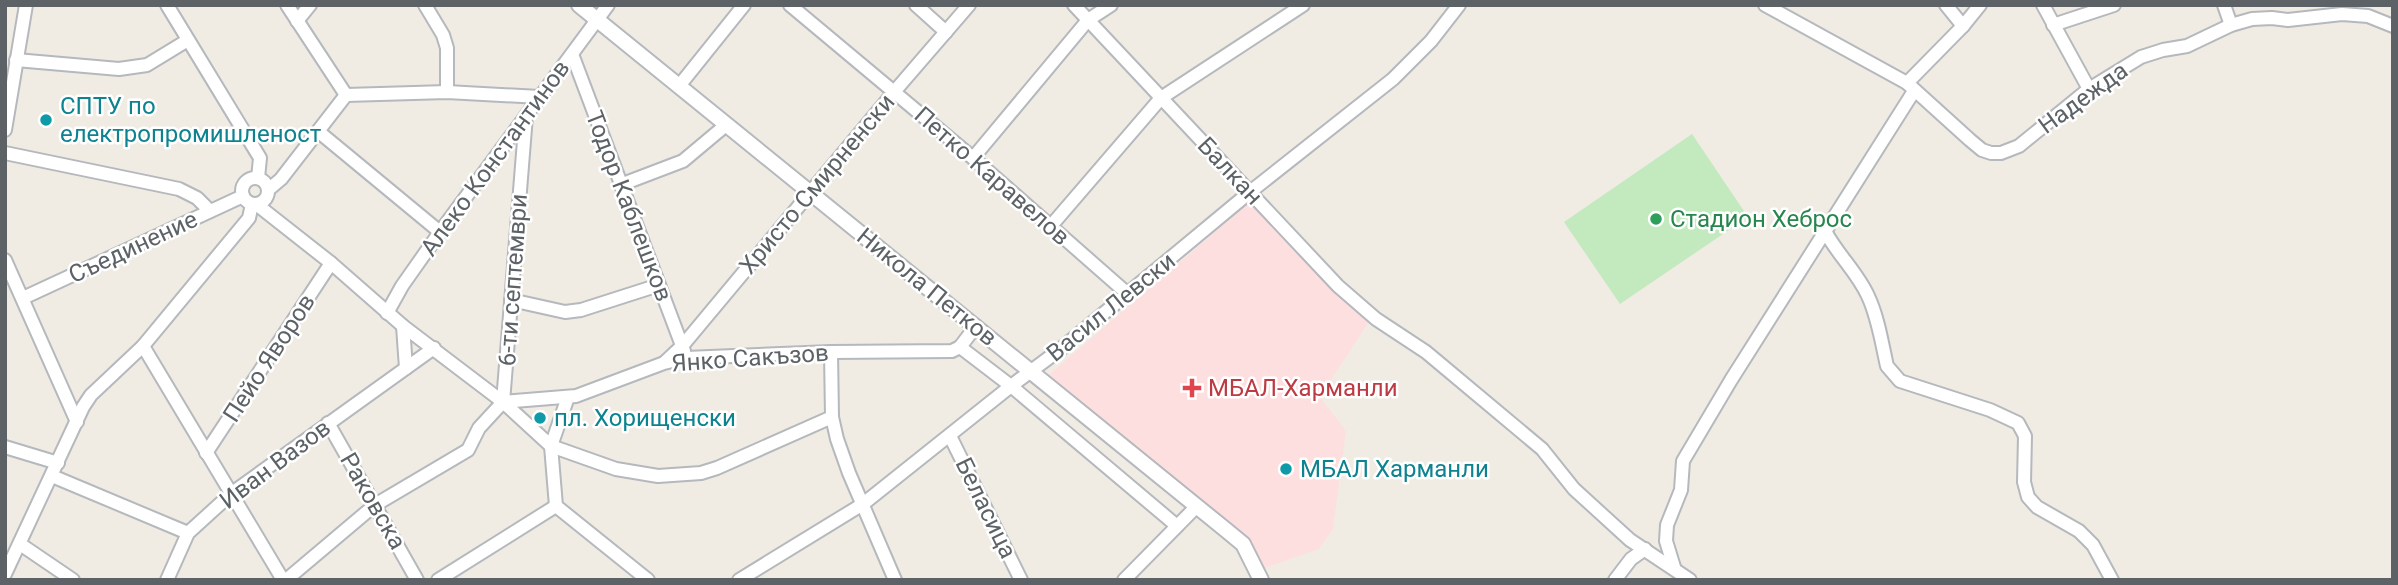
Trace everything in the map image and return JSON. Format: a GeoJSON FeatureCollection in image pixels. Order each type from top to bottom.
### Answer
{"type":"FeatureCollection","features":[{"type":"Feature","properties":{"kind":"street"},"geometry":{"type":"LineString","coordinates":[[5,130],[26,5]]}},
{"type":"Feature","properties":{"kind":"street"},"geometry":{"type":"LineString","coordinates":[[167,5],[260,158],[258,178]]}},
{"type":"Feature","properties":{"kind":"street"},"geometry":{"type":"LineString","coordinates":[[287,5],[346,95]]}},
{"type":"Feature","properties":{"kind":"street"},"geometry":{"type":"LineString","coordinates":[[297,21],[310,5]]}},
{"type":"Feature","properties":{"kind":"street"},"geometry":{"type":"LineString","coordinates":[[425,5],[443,35],[447,48],[447,92]]}},
{"type":"Feature","properties":{"kind":"street","name":"Никола Петков"},"geometry":{"type":"LineString","coordinates":[[579,5],[1243,544],[1261,580]]}},
{"type":"Feature","properties":{"kind":"street","name":"Алеко Константинов"},"geometry":{"type":"LineString","coordinates":[[387,313],[402,286],[440,232],[608,5]]}},
{"type":"Feature","properties":{"kind":"street"},"geometry":{"type":"LineString","coordinates":[[679,86],[744,5]]}},
{"type":"Feature","properties":{"kind":"street","name":"Петко Каравелов"},"geometry":{"type":"LineString","coordinates":[[790,5],[973,158],[1129,295]]}},
{"type":"Feature","properties":{"kind":"street"},"geometry":{"type":"LineString","coordinates":[[916,5],[946,33]]}},
{"type":"Feature","properties":{"kind":"street","name":"Христо Смирненски"},"geometry":{"type":"LineString","coordinates":[[664,363],[684,351],[810,192],[969,5]]}},
{"type":"Feature","properties":{"kind":"street","name":"Балкан"},"geometry":{"type":"LineString","coordinates":[[1074,5],[1338,286],[1376,319],[1426,352],[1542,449],[1574,489],[1630,540],[1690,580]]}},
{"type":"Feature","properties":{"kind":"street"},"geometry":{"type":"LineString","coordinates":[[973,158],[1088,20],[1111,5]]}},
{"type":"Feature","properties":{"kind":"street"},"geometry":{"type":"LineString","coordinates":[[1050,227],[1161,98],[1303,5]]}},
{"type":"Feature","properties":{"kind":"street"},"geometry":{"type":"LineString","coordinates":[[1765,5],[1911,87]]}},
{"type":"Feature","properties":{"kind":"street"},"geometry":{"type":"LineString","coordinates":[[1946,5],[1963,26]]}},
{"type":"Feature","properties":{"kind":"street"},"geometry":{"type":"LineString","coordinates":[[1674,568],[1666,541],[1667,525],[1681,490],[1684,461],[1911,87],[1980,5]]}},
{"type":"Feature","properties":{"kind":"street"},"geometry":{"type":"LineString","coordinates":[[2043,5],[2089,89]]}},
{"type":"Feature","properties":{"kind":"street"},"geometry":{"type":"LineString","coordinates":[[2053,25],[2114,5]]}},
{"type":"Feature","properties":{"kind":"street"},"geometry":{"type":"LineString","coordinates":[[2224,5],[2231,24]]}},
{"type":"Feature","properties":{"kind":"street","name":"Васил Левски"},"geometry":{"type":"LineString","coordinates":[[739,580],[863,504],[1129,295],[1250,192],[1394,79],[1431,41],[1457,6]]}},
{"type":"Feature","properties":{"kind":"street","name":"Надежда"},"geometry":{"type":"LineString","coordinates":[[1911,87],[1982,150],[2001,153],[2020,146],[2089,89],[2140,57],[2187,46],[2231,24],[2252,19],[2288,20],[2342,14],[2368,16],[2393,26]]}},
{"type":"Feature","properties":{"kind":"street"},"geometry":{"type":"LineString","coordinates":[[16,60],[119,69],[147,65],[188,40]]}},
{"type":"Feature","properties":{"kind":"street","name":"Тодор Каблешков"},"geometry":{"type":"LineString","coordinates":[[572,54],[684,351]]}},
{"type":"Feature","properties":{"kind":"street"},"geometry":{"type":"LineString","coordinates":[[346,95],[447,92],[540,97]]}},
{"type":"Feature","properties":{"kind":"street"},"geometry":{"type":"LineString","coordinates":[[250,201],[264,201],[268,190],[281,179],[346,95]]}},
{"type":"Feature","properties":{"kind":"street","name":"6-ти септември"},"geometry":{"type":"LineString","coordinates":[[503,402],[526,116]]}},
{"type":"Feature","properties":{"kind":"street"},"geometry":{"type":"LineString","coordinates":[[620,185],[683,161],[726,125]]}},
{"type":"Feature","properties":{"kind":"street"},"geometry":{"type":"LineString","coordinates":[[319,132],[440,232]]}},
{"type":"Feature","properties":{"kind":"street"},"geometry":{"type":"LineString","coordinates":[[5,153],[179,190],[197,198],[210,211]]}},
{"type":"Feature","properties":{"kind":"street"},"geometry":{"type":"LineString","coordinates":[[258,178],[268,190]]}},
{"type":"Feature","properties":{"kind":"street"},"geometry":{"type":"LineString","coordinates":[[5,574],[91,394],[143,346],[249,218],[250,201],[243,185],[246,180],[258,178]]}},
{"type":"Feature","properties":{"kind":"street"},"geometry":{"type":"LineString","coordinates":[[250,201],[331,263],[403,326],[503,402],[551,446],[616,469],[636,473],[658,476],[701,473],[832,417]]}},
{"type":"Feature","properties":{"kind":"street","name":"Съединение"},"geometry":{"type":"LineString","coordinates":[[23,298],[210,211],[250,201]]}},
{"type":"Feature","properties":{"kind":"street"},"geometry":{"type":"LineString","coordinates":[[1825,231],[1869,298],[1887,366],[1893,376],[1900,381],[1990,410],[2018,423],[2025,436],[2024,482],[2028,497],[2037,507],[2079,531],[2093,545],[2112,580]]}},
{"type":"Feature","properties":{"kind":"street"},"geometry":{"type":"LineString","coordinates":[[5,260],[77,422]]}},
{"type":"Feature","properties":{"kind":"street","name":"Пейо Яворов"},"geometry":{"type":"LineString","coordinates":[[206,453],[331,263]]}},
{"type":"Feature","properties":{"kind":"street"},"geometry":{"type":"LineString","coordinates":[[511,300],[565,312],[580,310],[659,285]]}},
{"type":"Feature","properties":{"kind":"street"},"geometry":{"type":"LineString","coordinates":[[403,326],[406,368]]}},
{"type":"Feature","properties":{"kind":"street"},"geometry":{"type":"LineString","coordinates":[[976,326],[960,347],[1011,386],[1177,526]]}},
{"type":"Feature","properties":{"kind":"street"},"geometry":{"type":"LineString","coordinates":[[143,346],[284,580],[375,505],[468,450],[479,428],[503,402]]}},
{"type":"Feature","properties":{"kind":"street","name":"Янко Сакъзов"},"geometry":{"type":"LineString","coordinates":[[684,351],[952,351],[960,347]]}},
{"type":"Feature","properties":{"kind":"street","name":"Иван Вазов"},"geometry":{"type":"LineString","coordinates":[[167,580],[188,533],[232,493],[434,348]]}},
{"type":"Feature","properties":{"kind":"street"},"geometry":{"type":"LineString","coordinates":[[831,352],[832,417],[837,439],[895,580]]}},
{"type":"Feature","properties":{"kind":"street","name":"Янко Сакъзов"},"geometry":{"type":"LineString","coordinates":[[503,402],[568,397],[664,363]]}},
{"type":"Feature","properties":{"kind":"street"},"geometry":{"type":"LineString","coordinates":[[568,397],[551,446],[556,506],[648,580]]}},
{"type":"Feature","properties":{"kind":"street","name":"Раковска"},"geometry":{"type":"LineString","coordinates":[[328,423],[417,580]]}},
{"type":"Feature","properties":{"kind":"street","name":"Беласица"},"geometry":{"type":"LineString","coordinates":[[950,436],[1021,580]]}},
{"type":"Feature","properties":{"kind":"street"},"geometry":{"type":"LineString","coordinates":[[5,447],[58,463]]}},
{"type":"Feature","properties":{"kind":"street"},"geometry":{"type":"LineString","coordinates":[[52,476],[188,533]]}},
{"type":"Feature","properties":{"kind":"street"},"geometry":{"type":"LineString","coordinates":[[438,580],[556,506]]}},
{"type":"Feature","properties":{"kind":"street"},"geometry":{"type":"LineString","coordinates":[[1124,580],[1196,507]]}},
{"type":"Feature","properties":{"kind":"street"},"geometry":{"type":"LineString","coordinates":[[20,544],[73,580]]}},
{"type":"Feature","properties":{"kind":"street"},"geometry":{"type":"LineString","coordinates":[[1615,580],[1631,559],[1644,549]]}},
{"type":"Feature","properties":{"kind":"shaded area","name":"МБАЛ-Харманли"},"geometry":{"type":"Polygon","coordinates":[[[1251,201],[1370,320],[1320,397],[1346,431],[1333,529],[1319,549],[1262,569],[1045,378],[1251,201]]]}},
{"type":"Feature","properties":{"kind":"green space","name":"Стадион Хеброс"},"geometry":{"type":"Polygon","coordinates":[[[1692,134],[1748,217],[1620,304],[1564,222],[1692,134]]]}},
{"type":"Feature","properties":{"kind":"place","name":"СПТУ по електропромишленост"},"geometry":{"type":"Point","coordinates":[46,120]}},
{"type":"Feature","properties":{"kind":"place","name":"Стадион Хеброс"},"geometry":{"type":"Point","coordinates":[1656,219]}},
{"type":"Feature","properties":{"kind":"place","name":"МБАЛ-Харманли"},"geometry":{"type":"Point","coordinates":[1192,388]}},
{"type":"Feature","properties":{"kind":"place","name":"пл. Хорищенски"},"geometry":{"type":"Point","coordinates":[540,418]}},
{"type":"Feature","properties":{"kind":"place","name":"МБАЛ Харманли"},"geometry":{"type":"Point","coordinates":[1286,469]}}]}
